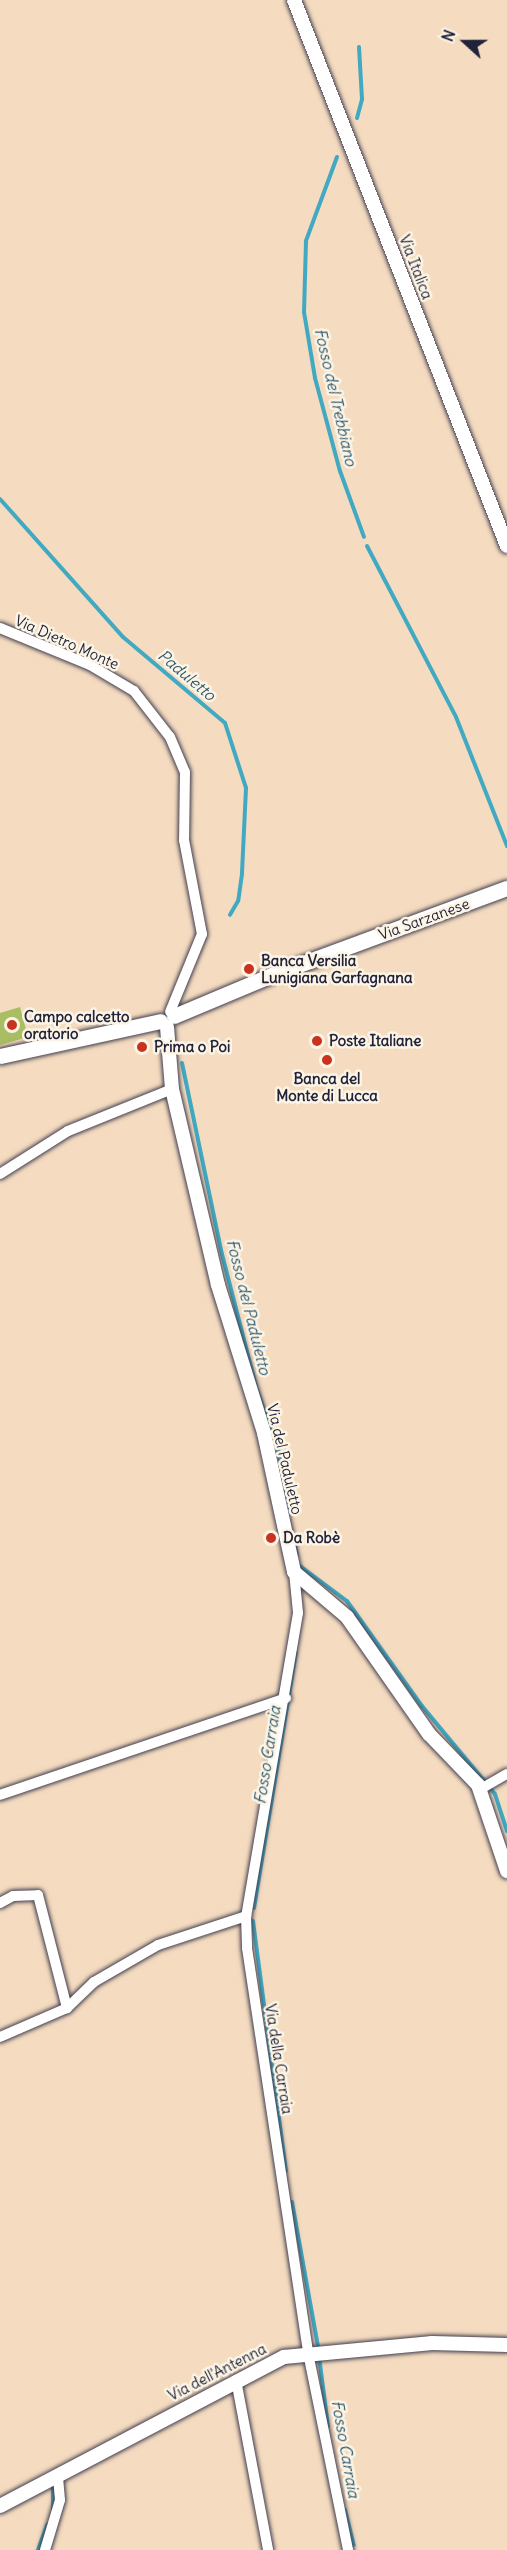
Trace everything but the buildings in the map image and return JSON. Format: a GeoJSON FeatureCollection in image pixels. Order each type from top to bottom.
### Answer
{"type":"FeatureCollection","features":[{"type":"Feature","properties":{"kind":"main road","name":"Via Sarzanese"},"geometry":{"type":"LineString","coordinates":[[0,1056],[168,1019],[273,974],[507,888]]}},
{"type":"Feature","properties":{"kind":"street","name":"Via Italica"},"geometry":{"type":"LineString","coordinates":[[294,0],[507,546]]}},
{"type":"Feature","properties":{"kind":"street","name":"Via Dietro Monte"},"geometry":{"type":"LineString","coordinates":[[0,628],[90,665],[134,691],[170,737],[185,772],[184,840],[202,934],[168,1019]]}},
{"type":"Feature","properties":{"kind":"street","name":"Via del Paduletto"},"geometry":{"type":"LineString","coordinates":[[168,1019],[172,1089],[218,1285],[264,1433],[294,1572]]}},
{"type":"Feature","properties":{"kind":"street"},"geometry":{"type":"LineString","coordinates":[[0,1174],[68,1131],[172,1089]]}},
{"type":"Feature","properties":{"kind":"street"},"geometry":{"type":"LineString","coordinates":[[294,1572],[348,1617],[429,1734],[486,1786],[507,1871]]}},
{"type":"Feature","properties":{"kind":"street","name":"Via della Carraia"},"geometry":{"type":"LineString","coordinates":[[294,1572],[298,1613],[286,1698],[246,1916],[247,1948],[308,2353],[348,2550]]}},
{"type":"Feature","properties":{"kind":"street"},"geometry":{"type":"LineString","coordinates":[[0,1795],[286,1698]]}},
{"type":"Feature","properties":{"kind":"street"},"geometry":{"type":"LineString","coordinates":[[486,1786],[507,1774]]}},
{"type":"Feature","properties":{"kind":"street"},"geometry":{"type":"LineString","coordinates":[[0,1903],[14,1896],[38,1895],[67,2008]]}},
{"type":"Feature","properties":{"kind":"street"},"geometry":{"type":"LineString","coordinates":[[0,2037],[67,2008],[94,1982],[158,1945],[246,1916]]}},
{"type":"Feature","properties":{"kind":"street","name":"Via dell'Antenna"},"geometry":{"type":"LineString","coordinates":[[0,2506],[236,2380],[284,2357],[432,2343],[507,2345]]}},
{"type":"Feature","properties":{"kind":"street"},"geometry":{"type":"LineString","coordinates":[[236,2380],[268,2550]]}},
{"type":"Feature","properties":{"kind":"street"},"geometry":{"type":"LineString","coordinates":[[45,2550],[60,2500],[58,2475]]}},
{"type":"Feature","properties":{"kind":"green space","name":"Campo calcetto oratorio"},"geometry":{"type":"Polygon","coordinates":[[[20,1007],[28,1037],[0,1045],[0,1013],[20,1007]]]}},
{"type":"Feature","properties":{"kind":"waterway","name":"Fosso del Trebbiano"},"geometry":{"type":"LineString","coordinates":[[357,118],[362,99],[359,47]]}},
{"type":"Feature","properties":{"kind":"waterway","name":"Fosso del Trebbiano"},"geometry":{"type":"LineString","coordinates":[[337,157],[306,241],[304,312],[315,378],[340,471],[364,537]]}},
{"type":"Feature","properties":{"kind":"waterway","name":"Paduletto"},"geometry":{"type":"LineString","coordinates":[[0,499],[123,637],[225,723],[246,788],[242,874],[238,901],[230,915]]}},
{"type":"Feature","properties":{"kind":"waterway","name":"Fosso del Trebbiano"},"geometry":{"type":"LineString","coordinates":[[367,546],[456,717],[507,846]]}},
{"type":"Feature","properties":{"kind":"waterway","name":"Fosso del Paduletto"},"geometry":{"type":"LineString","coordinates":[[182,1063],[222,1254],[257,1390],[279,1452],[288,1511]]}},
{"type":"Feature","properties":{"kind":"waterway","name":"Fosso del Paduletto"},"geometry":{"type":"LineString","coordinates":[[295,1545],[297,1555]]}},
{"type":"Feature","properties":{"kind":"waterway","name":"Fosso del Paduletto"},"geometry":{"type":"LineString","coordinates":[[300,1566],[347,1601],[422,1706],[495,1794],[507,1831]]}},
{"type":"Feature","properties":{"kind":"waterway","name":"Fosso Carraia"},"geometry":{"type":"LineString","coordinates":[[254,1908],[296,1652]]}},
{"type":"Feature","properties":{"kind":"waterway","name":"Fosso Carraia"},"geometry":{"type":"LineString","coordinates":[[253,1921],[286,2171]]}},
{"type":"Feature","properties":{"kind":"waterway","name":"Fosso Carraia"},"geometry":{"type":"LineString","coordinates":[[292,2202],[318,2346]]}},
{"type":"Feature","properties":{"kind":"waterway","name":"Fosso Carraia"},"geometry":{"type":"LineString","coordinates":[[319,2356],[328,2426]]}},
{"type":"Feature","properties":{"kind":"waterway"},"geometry":{"type":"LineString","coordinates":[[53,2486],[53,2509]]}},
{"type":"Feature","properties":{"kind":"waterway","name":"Fosso Carraia"},"geometry":{"type":"LineString","coordinates":[[345,2510],[354,2545]]}},
{"type":"Feature","properties":{"kind":"waterway"},"geometry":{"type":"LineString","coordinates":[[38,2550],[47,2525]]}},
{"type":"Feature","properties":{"kind":"place","name":"Banca Versilia Lunigiana Garfagnana"},"geometry":{"type":"Point","coordinates":[249,969]}},
{"type":"Feature","properties":{"kind":"place","name":"Campo calcetto oratorio"},"geometry":{"type":"Point","coordinates":[12,1025]}},
{"type":"Feature","properties":{"kind":"place","name":"Poste Italiane"},"geometry":{"type":"Point","coordinates":[317,1041]}},
{"type":"Feature","properties":{"kind":"place","name":"Prima o Poi"},"geometry":{"type":"Point","coordinates":[142,1047]}},
{"type":"Feature","properties":{"kind":"place","name":"Banca del Monte di Lucca"},"geometry":{"type":"Point","coordinates":[327,1060]}},
{"type":"Feature","properties":{"kind":"place","name":"Da Robè"},"geometry":{"type":"Point","coordinates":[271,1538]}}]}
